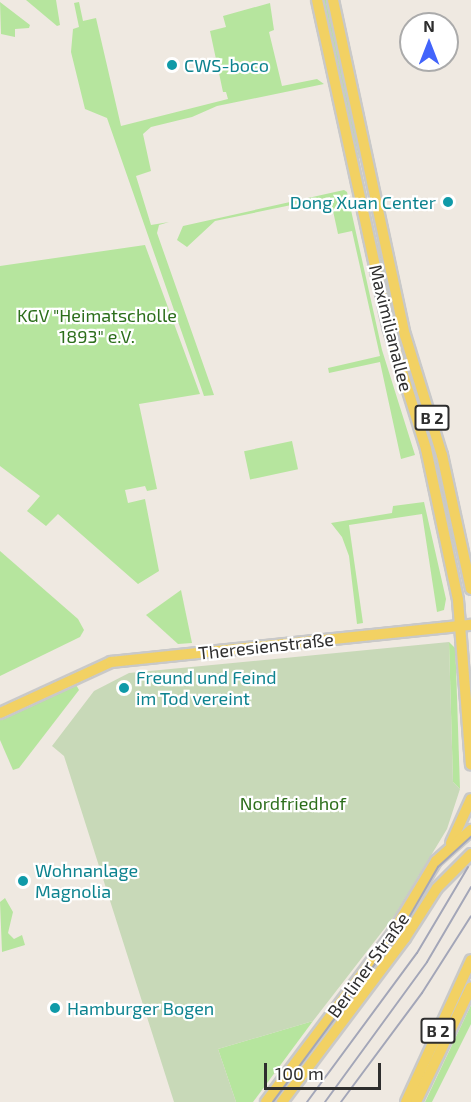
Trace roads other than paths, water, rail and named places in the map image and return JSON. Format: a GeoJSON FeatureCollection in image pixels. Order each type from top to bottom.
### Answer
{"type":"FeatureCollection","features":[{"type":"Feature","properties":{"kind":"main road","name":"Maximilianallee"},"geometry":{"type":"LineString","coordinates":[[317,0],[391,336],[431,471],[467,626],[471,764]]}},
{"type":"Feature","properties":{"kind":"main road","name":"Maximilianallee"},"geometry":{"type":"LineString","coordinates":[[333,0],[405,335],[442,455],[471,589]]}},
{"type":"Feature","properties":{"kind":"main road","name":"Theresienstraße"},"geometry":{"type":"LineString","coordinates":[[0,713],[111,662],[467,626]]}},
{"type":"Feature","properties":{"kind":"main road"},"geometry":{"type":"LineString","coordinates":[[450,846],[471,799]]}},
{"type":"Feature","properties":{"kind":"main road","name":"Berliner Straße"},"geometry":{"type":"LineString","coordinates":[[266,1102],[392,934],[450,846],[471,830]]}},
{"type":"Feature","properties":{"kind":"main road","name":"Berliner Straße"},"geometry":{"type":"LineString","coordinates":[[282,1102],[405,938],[437,888],[471,854]]}},
{"type":"Feature","properties":{"kind":"main road","name":"B 2"},"geometry":{"type":"LineString","coordinates":[[406,1102],[471,960]]}},
{"type":"Feature","properties":{"kind":"main road","name":"B 2"},"geometry":{"type":"LineString","coordinates":[[416,1102],[471,987]]}},
{"type":"Feature","properties":{"kind":"tram line"},"geometry":{"type":"LineString","coordinates":[[273,1102],[407,921],[438,867],[471,837]]}},
{"type":"Feature","properties":{"kind":"railway"},"geometry":{"type":"LineString","coordinates":[[307,1102],[417,953],[468,867]]}},
{"type":"Feature","properties":{"kind":"railway"},"geometry":{"type":"LineString","coordinates":[[325,1102],[427,962],[471,887]]}},
{"type":"Feature","properties":{"kind":"railway"},"geometry":{"type":"LineString","coordinates":[[341,1102],[422,993],[471,916]]}},
{"type":"Feature","properties":{"kind":"place","name":"CWS-boco"},"geometry":{"type":"Point","coordinates":[172,65]}},
{"type":"Feature","properties":{"kind":"place","name":"Dong Xuan Center"},"geometry":{"type":"Point","coordinates":[448,202]}},
{"type":"Feature","properties":{"kind":"place","name":"Freund und Feind im Tod vereint"},"geometry":{"type":"Point","coordinates":[124,688]}},
{"type":"Feature","properties":{"kind":"place","name":"Wohnanlage Magnolia"},"geometry":{"type":"Point","coordinates":[23,881]}},
{"type":"Feature","properties":{"kind":"place","name":"Hamburger Bogen"},"geometry":{"type":"Point","coordinates":[55,1008]}},
{"type":"Feature","properties":{"kind":"park label","name":"KGV \"Heimatscholle 1893\" e.V."},"geometry":{"type":"Point","coordinates":[97,326]}},
{"type":"Feature","properties":{"kind":"park label","name":"Nordfriedhof"},"geometry":{"type":"Point","coordinates":[293,803]}}]}
